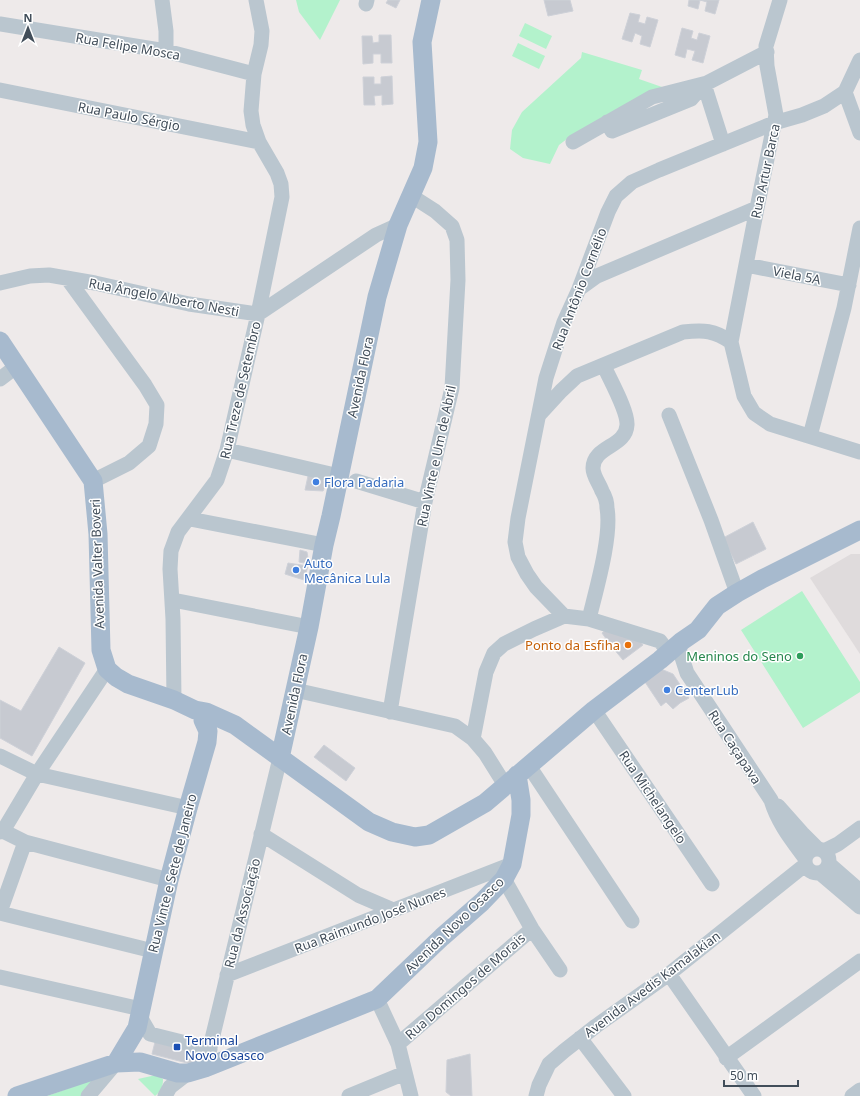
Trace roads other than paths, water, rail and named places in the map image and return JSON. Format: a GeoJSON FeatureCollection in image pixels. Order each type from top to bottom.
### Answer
{"type":"FeatureCollection","features":[{"type":"Feature","properties":{"kind":"main road","name":"Avenida Flora"},"geometry":{"type":"LineString","coordinates":[[280,758],[309,627],[324,545],[331,516],[347,479],[377,297],[398,224],[423,168],[428,142],[422,42],[431,0]]}},
{"type":"Feature","properties":{"kind":"main road","name":"Avenida Valter Boveri"},"geometry":{"type":"LineString","coordinates":[[0,341],[93,481],[98,534],[101,650],[107,669]]}},
{"type":"Feature","properties":{"kind":"main road"},"geometry":{"type":"LineString","coordinates":[[107,669],[116,677],[128,684],[174,700],[199,715],[252,738],[369,822],[392,832],[415,837],[430,835],[485,803],[594,710],[698,630],[718,606],[762,579],[857,534]]}},
{"type":"Feature","properties":{"kind":"main road","name":"Rua Vinte e Sete de Janeiro"},"geometry":{"type":"LineString","coordinates":[[140,1062],[142,1022],[153,951],[169,880],[207,742],[208,731],[199,715]]}},
{"type":"Feature","properties":{"kind":"main road"},"geometry":{"type":"LineString","coordinates":[[207,742],[212,736],[229,727]]}},
{"type":"Feature","properties":{"kind":"main road","name":"Avenida Novo Osasco"},"geometry":{"type":"LineString","coordinates":[[17,1096],[116,1063],[140,1062],[178,1073],[203,1062],[377,999],[442,937],[482,902],[508,871],[521,815],[522,800],[517,776]]}},
{"type":"Feature","properties":{"kind":"main road","name":"Rua Vinte e Sete de Janeiro"},"geometry":{"type":"LineString","coordinates":[[116,1063],[142,1022]]}},
{"type":"Feature","properties":{"kind":"street"},"geometry":{"type":"LineString","coordinates":[[162,0],[166,31],[166,51]]}},
{"type":"Feature","properties":{"kind":"street","name":"Rua Treze de Setembro"},"geometry":{"type":"LineString","coordinates":[[174,700],[170,569],[171,551],[178,532],[190,519],[217,480],[227,450],[258,314],[282,197],[281,184],[277,173],[259,142],[253,125],[251,111],[254,74],[261,45],[262,31],[256,0]]}},
{"type":"Feature","properties":{"kind":"street","name":"Rua Artur Barca"},"geometry":{"type":"LineString","coordinates":[[731,342],[776,116],[767,66],[766,46],[780,0]]}},
{"type":"Feature","properties":{"kind":"street","name":"Rua Felipe Mosca"},"geometry":{"type":"LineString","coordinates":[[0,24],[166,51],[254,74]]}},
{"type":"Feature","properties":{"kind":"street"},"geometry":{"type":"LineString","coordinates":[[573,142],[652,97],[704,84],[767,52]]}},
{"type":"Feature","properties":{"kind":"street"},"geometry":{"type":"LineString","coordinates":[[860,60],[845,92],[860,133]]}},
{"type":"Feature","properties":{"kind":"street"},"geometry":{"type":"LineString","coordinates":[[704,84],[723,144]]}},
{"type":"Feature","properties":{"kind":"street","name":"Rua Paulo Sérgio"},"geometry":{"type":"LineString","coordinates":[[0,90],[259,142]]}},
{"type":"Feature","properties":{"kind":"street","name":"Rua Antônio Cornélio"},"geometry":{"type":"LineString","coordinates":[[564,616],[536,587],[527,574],[518,557],[515,542],[518,518],[546,378],[564,322],[579,289],[608,212],[616,196],[632,182],[774,123],[802,115],[824,106],[845,92]]}},
{"type":"Feature","properties":{"kind":"street","name":"Rua Vinte e Um de Abril"},"geometry":{"type":"LineString","coordinates":[[390,712],[425,502],[452,388],[458,280],[457,240],[452,226],[435,211],[410,195]]}},
{"type":"Feature","properties":{"kind":"street"},"geometry":{"type":"LineString","coordinates":[[579,289],[597,276],[757,208]]}},
{"type":"Feature","properties":{"kind":"street","name":"Rua Ângelo Alberto Nesti"},"geometry":{"type":"LineString","coordinates":[[0,283],[30,276],[49,275],[95,283],[189,304],[258,314],[376,234],[398,224]]}},
{"type":"Feature","properties":{"kind":"street"},"geometry":{"type":"LineString","coordinates":[[810,436],[829,369],[849,285],[860,228]]}},
{"type":"Feature","properties":{"kind":"street","name":"Viela 5A"},"geometry":{"type":"LineString","coordinates":[[746,265],[849,285]]}},
{"type":"Feature","properties":{"kind":"street"},"geometry":{"type":"LineString","coordinates":[[67,278],[145,385],[157,405],[156,424],[149,446],[129,464],[93,481]]}},
{"type":"Feature","properties":{"kind":"street"},"geometry":{"type":"LineString","coordinates":[[539,415],[577,376],[683,332],[709,332],[719,334],[731,342],[744,396],[754,413],[770,424],[860,452]]}},
{"type":"Feature","properties":{"kind":"street"},"geometry":{"type":"LineString","coordinates":[[0,379],[17,366]]}},
{"type":"Feature","properties":{"kind":"street"},"geometry":{"type":"LineString","coordinates":[[589,619],[606,546],[608,519],[607,508],[602,491],[593,469],[594,462],[598,454],[621,439],[626,432],[627,424],[623,407],[604,366]]}},
{"type":"Feature","properties":{"kind":"street"},"geometry":{"type":"LineString","coordinates":[[669,415],[711,520],[737,593]]}},
{"type":"Feature","properties":{"kind":"street"},"geometry":{"type":"LineString","coordinates":[[227,450],[347,479],[425,502]]}},
{"type":"Feature","properties":{"kind":"street"},"geometry":{"type":"LineString","coordinates":[[190,519],[324,545]]}},
{"type":"Feature","properties":{"kind":"street"},"geometry":{"type":"LineString","coordinates":[[172,600],[309,627]]}},
{"type":"Feature","properties":{"kind":"street"},"geometry":{"type":"LineString","coordinates":[[473,739],[486,672],[494,653],[504,644],[564,616],[589,619],[660,641],[687,673]]}},
{"type":"Feature","properties":{"kind":"street","name":"Rua Caçapava"},"geometry":{"type":"LineString","coordinates":[[669,653],[687,673],[771,800],[780,808],[797,837],[817,861],[855,896]]}},
{"type":"Feature","properties":{"kind":"street"},"geometry":{"type":"LineString","coordinates":[[107,669],[37,774],[2,832],[25,842],[169,880]]}},
{"type":"Feature","properties":{"kind":"street"},"geometry":{"type":"LineString","coordinates":[[295,690],[455,726],[473,739],[485,753],[517,776],[632,921]]}},
{"type":"Feature","properties":{"kind":"street","name":"Rua Michelangelo"},"geometry":{"type":"LineString","coordinates":[[594,710],[712,884]]}},
{"type":"Feature","properties":{"kind":"street"},"geometry":{"type":"LineString","coordinates":[[0,756],[37,774],[188,808]]}},
{"type":"Feature","properties":{"kind":"street","name":"Rua da Associação"},"geometry":{"type":"LineString","coordinates":[[203,1062],[227,975],[280,758]]}},
{"type":"Feature","properties":{"kind":"street","name":"Avenida Avedis Kamalakian"},"geometry":{"type":"LineString","coordinates":[[536,1096],[539,1085],[549,1064],[580,1038],[669,974],[740,916],[860,828]]}},
{"type":"Feature","properties":{"kind":"street"},"geometry":{"type":"LineString","coordinates":[[261,834],[358,895],[393,910]]}},
{"type":"Feature","properties":{"kind":"street"},"geometry":{"type":"LineString","coordinates":[[25,842],[0,913],[153,951]]}},
{"type":"Feature","properties":{"kind":"street"},"geometry":{"type":"LineString","coordinates":[[508,871],[532,928],[560,970]]}},
{"type":"Feature","properties":{"kind":"street","name":"Rua Raimundo José Nunes"},"geometry":{"type":"LineString","coordinates":[[227,975],[393,910],[508,871]]}},
{"type":"Feature","properties":{"kind":"street","name":"Rua Domingos de Morais"},"geometry":{"type":"LineString","coordinates":[[398,1044],[532,928]]}},
{"type":"Feature","properties":{"kind":"street"},"geometry":{"type":"LineString","coordinates":[[726,1058],[860,961]]}},
{"type":"Feature","properties":{"kind":"street"},"geometry":{"type":"LineString","coordinates":[[669,974],[726,1058],[754,1096]]}},
{"type":"Feature","properties":{"kind":"street"},"geometry":{"type":"LineString","coordinates":[[0,977],[142,1022],[156,1045],[203,1062]]}},
{"type":"Feature","properties":{"kind":"street"},"geometry":{"type":"LineString","coordinates":[[377,999],[398,1044],[411,1096]]}},
{"type":"Feature","properties":{"kind":"street"},"geometry":{"type":"LineString","coordinates":[[580,1038],[624,1096]]}},
{"type":"Feature","properties":{"kind":"street"},"geometry":{"type":"LineString","coordinates":[[165,1096],[170,1087],[203,1062]]}},
{"type":"Feature","properties":{"kind":"street"},"geometry":{"type":"LineString","coordinates":[[88,1096],[116,1063]]}},
{"type":"Feature","properties":{"kind":"street"},"geometry":{"type":"LineString","coordinates":[[349,1096],[405,1073]]}},
{"type":"Feature","properties":{"kind":"street"},"geometry":{"type":"LineString","coordinates":[[852,1096],[860,1090]]}},
{"type":"Feature","properties":{"kind":"place","name":"Flora Padaria"},"geometry":{"type":"Point","coordinates":[316,482]}},
{"type":"Feature","properties":{"kind":"place","name":"Auto Mecânica Lula"},"geometry":{"type":"Point","coordinates":[296,570]}},
{"type":"Feature","properties":{"kind":"place","name":"Ponto da Esfiha"},"geometry":{"type":"Point","coordinates":[628,645]}},
{"type":"Feature","properties":{"kind":"place","name":"Meninos do Seno"},"geometry":{"type":"Point","coordinates":[800,656]}},
{"type":"Feature","properties":{"kind":"place","name":"CenterLub"},"geometry":{"type":"Point","coordinates":[667,690]}},
{"type":"Feature","properties":{"kind":"place","name":"Terminal Novo Osasco"},"geometry":{"type":"Point","coordinates":[177,1047]}}]}
